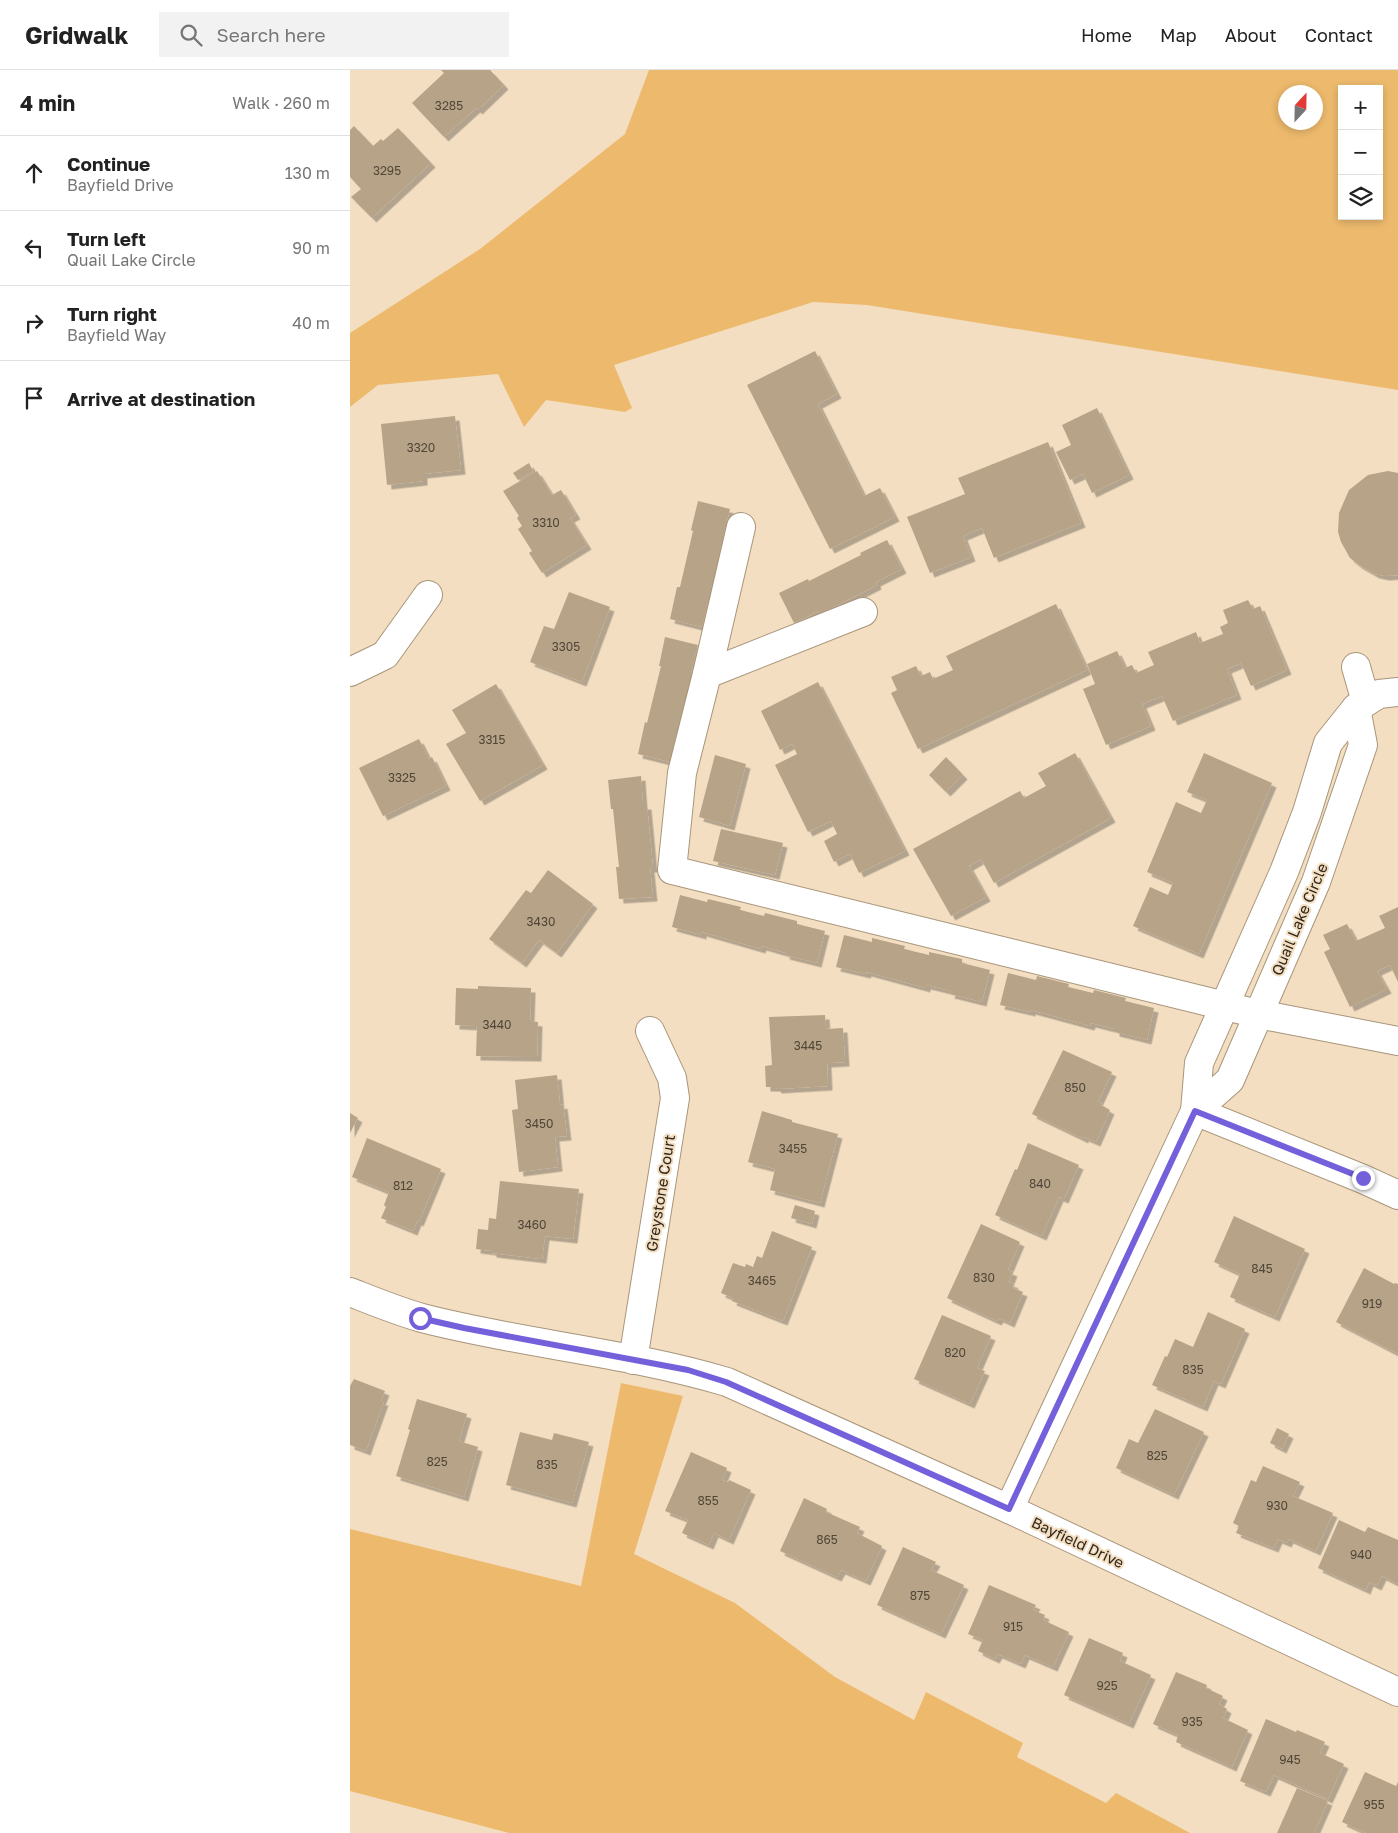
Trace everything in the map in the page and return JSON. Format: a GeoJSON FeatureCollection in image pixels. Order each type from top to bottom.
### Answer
{"type":"FeatureCollection","features":[{"type":"Feature","properties":{"kind":"street"},"geometry":{"type":"LineString","coordinates":[[741,527],[682,773],[672,870],[1258,1014],[1398,1041]]}},
{"type":"Feature","properties":{"kind":"street"},"geometry":{"type":"LineString","coordinates":[[350,672],[385,654],[428,595]]}},
{"type":"Feature","properties":{"kind":"street"},"geometry":{"type":"LineString","coordinates":[[707,674],[863,612]]}},
{"type":"Feature","properties":{"kind":"street"},"geometry":{"type":"LineString","coordinates":[[1356,667],[1361,705]]}},
{"type":"Feature","properties":{"kind":"street","name":"Quail Lake Circle"},"geometry":{"type":"LineString","coordinates":[[1009,1509],[1195,1111],[1199,1063],[1290,855],[1307,812],[1328,743],[1361,705],[1379,694],[1398,692]]}},
{"type":"Feature","properties":{"kind":"street","name":"Quail Lake Circle"},"geometry":{"type":"LineString","coordinates":[[1195,1111],[1230,1080],[1316,882],[1363,745],[1361,705]]}},
{"type":"Feature","properties":{"kind":"street","name":"Greystone Court"},"geometry":{"type":"LineString","coordinates":[[633,1360],[675,1098],[672,1078],[650,1031]]}},
{"type":"Feature","properties":{"kind":"street"},"geometry":{"type":"LineString","coordinates":[[1195,1111],[1363,1178],[1398,1195]]}},
{"type":"Feature","properties":{"kind":"street","name":"Bayfield Drive"},"geometry":{"type":"LineString","coordinates":[[350,1292],[420,1318],[688,1370],[726,1382],[1009,1509],[1398,1692]]}},
{"type":"Feature","properties":{"kind":"shaded area"},"geometry":{"type":"Polygon","coordinates":[[[649,70],[1398,70],[1398,390],[867,305],[813,302],[614,365],[632,408],[625,412],[546,400],[524,427],[498,374],[378,385],[350,407],[350,333],[480,249],[625,134],[649,70]]]}},
{"type":"Feature","properties":{"kind":"shaded area"},"geometry":{"type":"Polygon","coordinates":[[[621,1383],[683,1396],[634,1554],[735,1603],[835,1677],[914,1720],[926,1692],[1023,1743],[1017,1757],[1106,1803],[1116,1793],[1190,1833],[509,1833],[350,1791],[350,1529],[581,1586],[621,1383]]]}},
{"type":"Feature","properties":{"kind":"building"},"geometry":{"type":"Polygon","coordinates":[[[441,70],[490,70],[504,85],[478,110],[476,108],[444,137],[412,103],[444,73],[441,70]]]}},
{"type":"Feature","properties":{"kind":"building"},"geometry":{"type":"Polygon","coordinates":[[[354,126],[373,146],[381,139],[383,141],[398,128],[431,163],[372,218],[351,197],[361,189],[350,177],[350,130],[354,126]]]}},
{"type":"Feature","properties":{"kind":"building"},"geometry":{"type":"Polygon","coordinates":[[[815,351],[837,394],[818,404],[864,496],[880,488],[895,517],[830,549],[747,385],[815,351]]]}},
{"type":"Feature","properties":{"kind":"building"},"geometry":{"type":"Polygon","coordinates":[[[1097,408],[1129,475],[1092,493],[1083,474],[1070,480],[1056,452],[1071,445],[1062,425],[1097,408]]]}},
{"type":"Feature","properties":{"kind":"building"},"geometry":{"type":"Polygon","coordinates":[[[455,416],[461,470],[423,474],[423,481],[387,485],[381,424],[455,416]]]}},
{"type":"Feature","properties":{"kind":"building"},"geometry":{"type":"Polygon","coordinates":[[[1048,442],[1081,523],[994,558],[982,528],[963,536],[971,557],[930,573],[907,517],[965,494],[958,478],[1048,442]]]}},
{"type":"Feature","properties":{"kind":"building"},"geometry":{"type":"Polygon","coordinates":[[[529,463],[533,471],[518,480],[513,473],[529,463]]]}},
{"type":"Feature","properties":{"kind":"building"},"geometry":{"type":"Polygon","coordinates":[[[537,471],[552,495],[561,490],[576,515],[570,518],[587,545],[542,573],[529,553],[532,551],[518,529],[522,526],[517,518],[519,516],[503,491],[537,471]]]}},
{"type":"Feature","properties":{"kind":"building"},"geometry":{"type":"Polygon","coordinates":[[[1388,471],[1398,473],[1398,575],[1385,576],[1375,574],[1350,558],[1338,532],[1339,513],[1349,490],[1368,475],[1388,471]]]}},
{"type":"Feature","properties":{"kind":"building"},"geometry":{"type":"Polygon","coordinates":[[[698,501],[730,509],[723,537],[727,538],[712,600],[709,599],[702,627],[670,619],[677,587],[680,587],[698,501]]]}},
{"type":"Feature","properties":{"kind":"building"},"geometry":{"type":"Polygon","coordinates":[[[887,540],[902,569],[876,582],[877,585],[820,614],[819,611],[794,623],[779,593],[808,579],[809,581],[887,540]]]}},
{"type":"Feature","properties":{"kind":"building"},"geometry":{"type":"Polygon","coordinates":[[[569,592],[610,607],[582,682],[530,662],[544,626],[554,629],[569,592]]]}},
{"type":"Feature","properties":{"kind":"building"},"geometry":{"type":"Polygon","coordinates":[[[1248,600],[1253,609],[1260,606],[1287,670],[1251,686],[1241,663],[1227,669],[1237,695],[1173,721],[1162,696],[1142,704],[1151,726],[1106,745],[1083,689],[1095,684],[1087,664],[1117,651],[1125,668],[1132,665],[1136,673],[1154,665],[1148,652],[1196,632],[1200,643],[1223,634],[1220,627],[1228,623],[1223,610],[1248,600]]]}},
{"type":"Feature","properties":{"kind":"building"},"geometry":{"type":"Polygon","coordinates":[[[1056,604],[1087,670],[918,749],[891,693],[897,690],[891,677],[916,666],[921,676],[930,672],[933,679],[953,670],[946,656],[1056,604]]]}},
{"type":"Feature","properties":{"kind":"building"},"geometry":{"type":"Polygon","coordinates":[[[665,637],[698,645],[691,673],[694,674],[680,736],[676,735],[670,762],[638,754],[661,666],[659,666],[665,637]]]}},
{"type":"Feature","properties":{"kind":"building"},"geometry":{"type":"Polygon","coordinates":[[[818,682],[905,851],[859,873],[850,854],[834,862],[824,841],[837,834],[831,821],[808,832],[775,765],[797,754],[792,744],[780,750],[761,711],[818,682]]]}},
{"type":"Feature","properties":{"kind":"building"},"geometry":{"type":"Polygon","coordinates":[[[496,684],[543,765],[480,801],[446,744],[466,733],[452,710],[496,684]]]}},
{"type":"Feature","properties":{"kind":"building"},"geometry":{"type":"Polygon","coordinates":[[[419,739],[429,759],[432,757],[446,786],[383,816],[359,768],[419,739]]]}},
{"type":"Feature","properties":{"kind":"building"},"geometry":{"type":"Polygon","coordinates":[[[1075,753],[1111,818],[994,883],[981,859],[969,866],[986,897],[951,916],[913,849],[1020,791],[1024,798],[1046,786],[1038,773],[1075,753]]]}},
{"type":"Feature","properties":{"kind":"building"},"geometry":{"type":"Polygon","coordinates":[[[1204,753],[1272,783],[1199,954],[1133,926],[1150,887],[1168,895],[1173,883],[1147,872],[1176,802],[1201,813],[1207,800],[1187,792],[1204,753]]]}},
{"type":"Feature","properties":{"kind":"building"},"geometry":{"type":"Polygon","coordinates":[[[715,755],[746,764],[730,826],[699,817],[715,755]]]}},
{"type":"Feature","properties":{"kind":"building"},"geometry":{"type":"Polygon","coordinates":[[[946,757],[963,775],[946,792],[929,775],[946,757]]]}},
{"type":"Feature","properties":{"kind":"building"},"geometry":{"type":"Polygon","coordinates":[[[641,776],[643,805],[647,805],[653,868],[650,868],[653,897],[619,899],[616,867],[619,867],[608,780],[641,776]]]}},
{"type":"Feature","properties":{"kind":"building"},"geometry":{"type":"Polygon","coordinates":[[[721,829],[783,843],[775,875],[713,861],[721,829]]]}},
{"type":"Feature","properties":{"kind":"building"},"geometry":{"type":"Polygon","coordinates":[[[548,870],[593,904],[557,953],[539,940],[522,963],[489,939],[526,890],[531,893],[548,870]]]}},
{"type":"Feature","properties":{"kind":"building"},"geometry":{"type":"Polygon","coordinates":[[[680,895],[707,902],[708,899],[741,907],[740,910],[764,916],[765,913],[797,921],[797,924],[825,931],[817,963],[785,955],[786,953],[762,946],[761,949],[702,932],[702,935],[672,927],[680,895]]]}},
{"type":"Feature","properties":{"kind":"building"},"geometry":{"type":"Polygon","coordinates":[[[1398,907],[1398,982],[1390,965],[1377,971],[1387,989],[1350,1007],[1324,952],[1330,949],[1323,935],[1347,924],[1356,941],[1385,928],[1379,916],[1398,907]]]}},
{"type":"Feature","properties":{"kind":"building"},"geometry":{"type":"Polygon","coordinates":[[[844,935],[872,942],[872,938],[905,946],[904,949],[929,955],[929,952],[962,959],[962,963],[990,970],[982,1002],[950,994],[951,991],[926,985],[926,988],[867,972],[866,974],[836,967],[844,935]]]}},
{"type":"Feature","properties":{"kind":"building"},"geometry":{"type":"Polygon","coordinates":[[[1008,973],[1036,980],[1037,976],[1069,984],[1068,987],[1093,993],[1094,990],[1126,998],[1125,1001],[1154,1008],[1147,1040],[1115,1032],[1115,1029],[1091,1023],[1090,1026],[1031,1010],[1031,1012],[1000,1005],[1008,973]]]}},
{"type":"Feature","properties":{"kind":"building"},"geometry":{"type":"Polygon","coordinates":[[[478,986],[531,988],[530,1021],[538,1022],[537,1057],[476,1056],[477,1026],[455,1025],[456,988],[478,989],[478,986]]]}},
{"type":"Feature","properties":{"kind":"building"},"geometry":{"type":"Polygon","coordinates":[[[825,1015],[826,1029],[843,1028],[845,1062],[827,1063],[828,1086],[777,1089],[776,1087],[766,1087],[765,1066],[772,1065],[769,1017],[825,1015]]]}},
{"type":"Feature","properties":{"kind":"building"},"geometry":{"type":"Polygon","coordinates":[[[1063,1050],[1112,1072],[1098,1102],[1110,1110],[1096,1142],[1084,1137],[1084,1139],[1032,1114],[1063,1050]]]}},
{"type":"Feature","properties":{"kind":"building"},"geometry":{"type":"Polygon","coordinates":[[[557,1075],[560,1105],[563,1104],[567,1136],[555,1137],[558,1167],[519,1172],[512,1110],[518,1109],[515,1080],[557,1075]]]}},
{"type":"Feature","properties":{"kind":"building"},"geometry":{"type":"Polygon","coordinates":[[[762,1111],[792,1120],[792,1122],[838,1134],[820,1203],[770,1190],[775,1169],[748,1162],[762,1111]]]}},
{"type":"Feature","properties":{"kind":"building"},"geometry":{"type":"Polygon","coordinates":[[[350,1113],[358,1118],[350,1133],[350,1113]]]}},
{"type":"Feature","properties":{"kind":"building"},"geometry":{"type":"Polygon","coordinates":[[[367,1138],[441,1169],[419,1222],[417,1221],[413,1231],[381,1218],[386,1207],[384,1205],[389,1192],[352,1177],[367,1138]]]}},
{"type":"Feature","properties":{"kind":"building"},"geometry":{"type":"Polygon","coordinates":[[[1028,1143],[1079,1165],[1064,1199],[1059,1197],[1042,1236],[995,1215],[1028,1143]]]}},
{"type":"Feature","properties":{"kind":"building"},"geometry":{"type":"Polygon","coordinates":[[[500,1181],[579,1189],[573,1239],[545,1236],[542,1259],[492,1253],[492,1251],[476,1249],[478,1229],[488,1230],[489,1218],[496,1219],[500,1181]]]}},
{"type":"Feature","properties":{"kind":"building"},"geometry":{"type":"Polygon","coordinates":[[[795,1205],[815,1211],[812,1224],[791,1218],[795,1205]]]}},
{"type":"Feature","properties":{"kind":"building"},"geometry":{"type":"Polygon","coordinates":[[[1234,1216],[1305,1249],[1275,1317],[1230,1297],[1240,1274],[1214,1262],[1234,1216]]]}},
{"type":"Feature","properties":{"kind":"building"},"geometry":{"type":"Polygon","coordinates":[[[981,1224],[1020,1242],[1008,1270],[1013,1272],[1009,1282],[1014,1284],[1013,1288],[1023,1292],[1010,1323],[999,1318],[997,1321],[947,1298],[981,1224]]]}},
{"type":"Feature","properties":{"kind":"building"},"geometry":{"type":"Polygon","coordinates":[[[772,1231],[812,1247],[783,1321],[732,1301],[733,1298],[721,1293],[733,1263],[745,1267],[746,1264],[753,1267],[757,1256],[762,1258],[772,1231]]]}},
{"type":"Feature","properties":{"kind":"building"},"geometry":{"type":"Polygon","coordinates":[[[1364,1268],[1394,1284],[1398,1284],[1398,1354],[1336,1322],[1364,1268]]]}},
{"type":"Feature","properties":{"kind":"building"},"geometry":{"type":"Polygon","coordinates":[[[1208,1312],[1245,1329],[1221,1384],[1214,1381],[1203,1407],[1152,1385],[1175,1339],[1193,1347],[1208,1312]]]}},
{"type":"Feature","properties":{"kind":"building"},"geometry":{"type":"Polygon","coordinates":[[[942,1315],[991,1336],[977,1368],[985,1371],[970,1404],[914,1379],[942,1315]]]}},
{"type":"Feature","properties":{"kind":"building"},"geometry":{"type":"Polygon","coordinates":[[[354,1379],[385,1391],[381,1401],[384,1401],[366,1451],[350,1445],[350,1386],[354,1379]]]}},
{"type":"Feature","properties":{"kind":"building"},"geometry":{"type":"Polygon","coordinates":[[[417,1399],[467,1414],[459,1441],[478,1447],[464,1497],[396,1476],[417,1399]]]}},
{"type":"Feature","properties":{"kind":"building"},"geometry":{"type":"Polygon","coordinates":[[[1155,1409],[1204,1432],[1174,1495],[1116,1468],[1129,1439],[1138,1443],[1155,1409]]]}},
{"type":"Feature","properties":{"kind":"building"},"geometry":{"type":"Polygon","coordinates":[[[1277,1428],[1289,1434],[1282,1449],[1270,1443],[1277,1428]]]}},
{"type":"Feature","properties":{"kind":"building"},"geometry":{"type":"Polygon","coordinates":[[[520,1432],[552,1440],[554,1433],[589,1442],[572,1503],[506,1485],[520,1432]]]}},
{"type":"Feature","properties":{"kind":"building"},"geometry":{"type":"Polygon","coordinates":[[[691,1452],[727,1468],[722,1480],[728,1482],[729,1480],[751,1490],[729,1540],[714,1533],[709,1545],[682,1533],[688,1520],[665,1511],[691,1452]]]}},
{"type":"Feature","properties":{"kind":"building"},"geometry":{"type":"Polygon","coordinates":[[[1263,1466],[1300,1482],[1293,1496],[1333,1513],[1316,1551],[1289,1539],[1287,1543],[1278,1539],[1274,1548],[1236,1533],[1239,1526],[1233,1523],[1251,1480],[1256,1482],[1263,1466]]]}},
{"type":"Feature","properties":{"kind":"building"},"geometry":{"type":"Polygon","coordinates":[[[804,1498],[827,1509],[826,1512],[860,1527],[857,1533],[882,1546],[866,1581],[841,1570],[837,1577],[780,1551],[804,1498]]]}},
{"type":"Feature","properties":{"kind":"building"},"geometry":{"type":"Polygon","coordinates":[[[1339,1520],[1365,1532],[1368,1527],[1398,1540],[1398,1584],[1382,1576],[1377,1586],[1369,1582],[1366,1590],[1318,1568],[1339,1520]]]}},
{"type":"Feature","properties":{"kind":"building"},"geometry":{"type":"Polygon","coordinates":[[[903,1547],[936,1562],[931,1570],[964,1585],[941,1634],[877,1605],[903,1547]]]}},
{"type":"Feature","properties":{"kind":"building"},"geometry":{"type":"Polygon","coordinates":[[[989,1585],[1036,1605],[1033,1610],[1045,1615],[1043,1620],[1069,1632],[1053,1667],[1025,1655],[1021,1664],[998,1654],[995,1659],[978,1651],[983,1640],[968,1634],[989,1585]]]}},
{"type":"Feature","properties":{"kind":"building"},"geometry":{"type":"Polygon","coordinates":[[[1089,1638],[1123,1653],[1120,1661],[1151,1675],[1129,1724],[1064,1695],[1089,1638]]]}},
{"type":"Feature","properties":{"kind":"building"},"geometry":{"type":"Polygon","coordinates":[[[1176,1672],[1207,1685],[1206,1688],[1223,1696],[1219,1704],[1227,1709],[1223,1718],[1248,1730],[1232,1767],[1176,1742],[1178,1735],[1153,1724],[1176,1672]]]}},
{"type":"Feature","properties":{"kind":"building"},"geometry":{"type":"Polygon","coordinates":[[[1266,1719],[1325,1742],[1320,1753],[1344,1764],[1328,1799],[1274,1775],[1266,1792],[1240,1781],[1266,1719]]]}},
{"type":"Feature","properties":{"kind":"building"},"geometry":{"type":"Polygon","coordinates":[[[1365,1772],[1396,1786],[1398,1782],[1398,1833],[1366,1833],[1342,1822],[1365,1772]]]}},
{"type":"Feature","properties":{"kind":"building"},"geometry":{"type":"Polygon","coordinates":[[[1297,1788],[1328,1801],[1314,1833],[1277,1833],[1297,1788]]]}},
{"type":"Feature","properties":{"kind":"route"},"geometry":{"type":"LineString","coordinates":[[420,1318],[464,1328],[650,1362],[688,1370],[726,1382],[1009,1509],[1195,1111],[1363,1178]]}}]}
